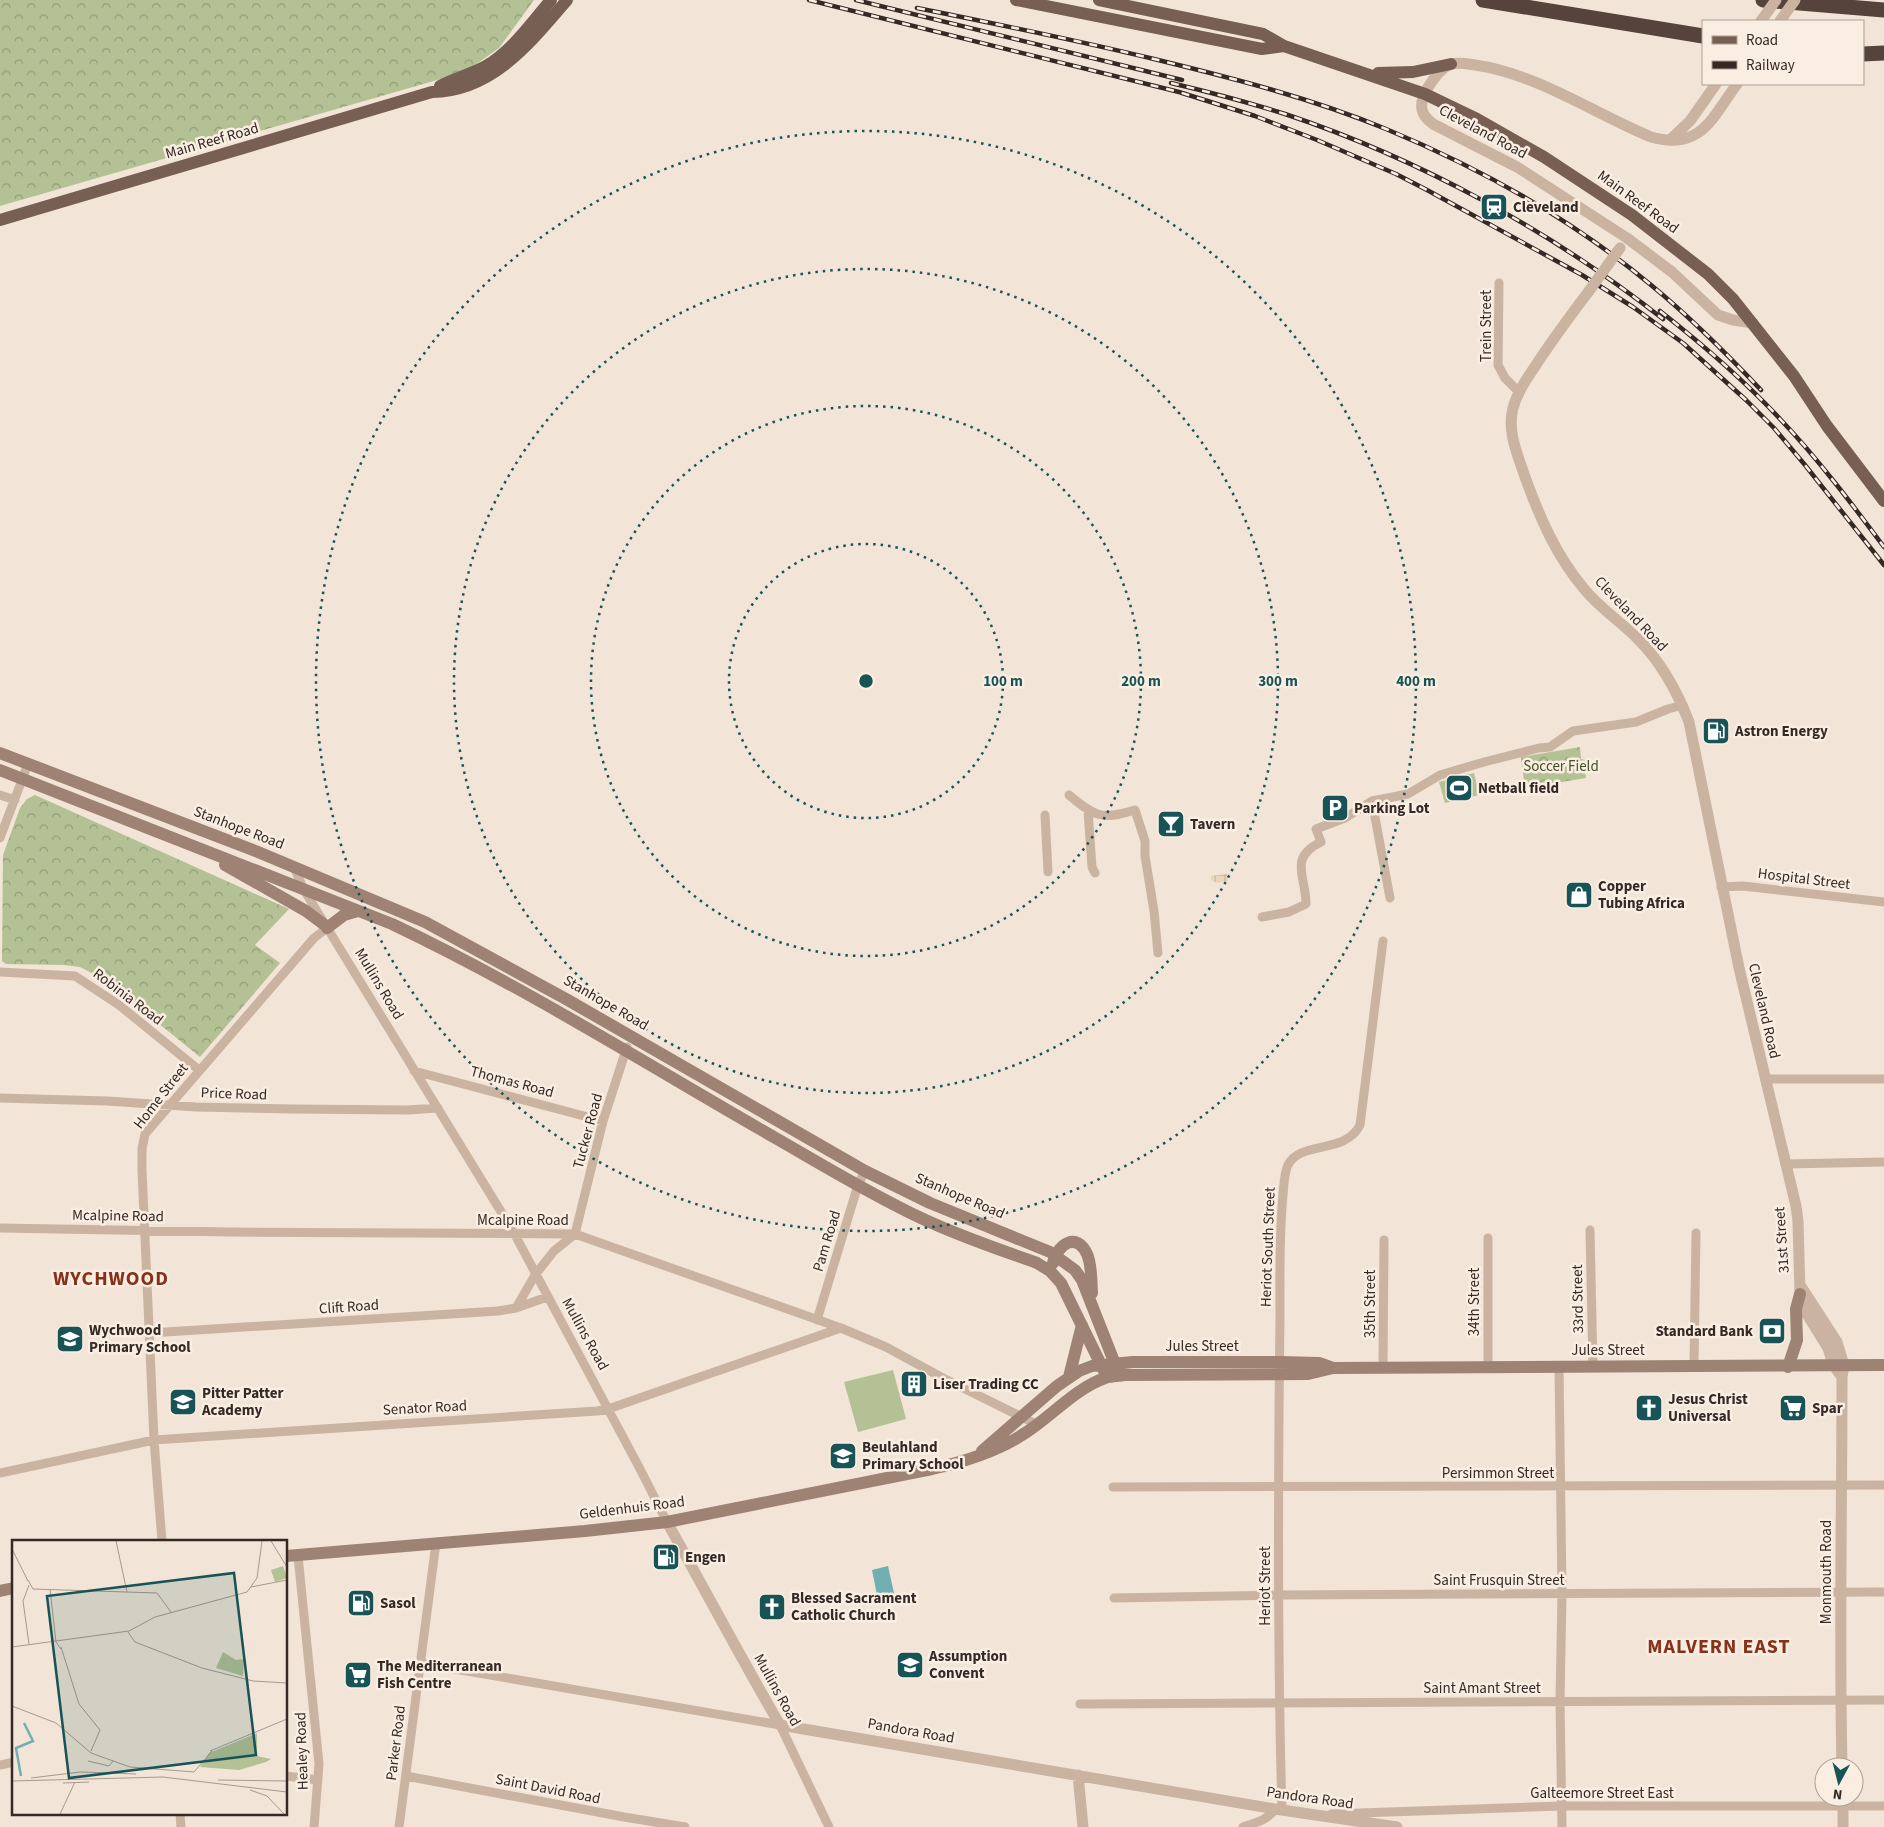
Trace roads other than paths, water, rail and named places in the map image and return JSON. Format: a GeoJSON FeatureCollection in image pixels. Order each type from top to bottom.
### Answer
{"type":"FeatureCollection","features":[{"type":"Feature","properties":{"kind":"highway"},"geometry":{"type":"LineString","coordinates":[[1483,0],[1702,36]]}},
{"type":"Feature","properties":{"kind":"highway"},"geometry":{"type":"LineString","coordinates":[[1763,0],[1884,10]]}},
{"type":"Feature","properties":{"kind":"highway"},"geometry":{"type":"LineString","coordinates":[[1864,53],[1884,53]]}},
{"type":"Feature","properties":{"kind":"main road","name":"Main Reef Road"},"geometry":{"type":"LineString","coordinates":[[432,92],[442,85],[477,71],[501,56],[512,46],[551,0]]}},
{"type":"Feature","properties":{"kind":"main road","name":"Main Reef Road"},"geometry":{"type":"LineString","coordinates":[[0,220],[432,92],[444,92],[472,83],[491,75],[511,62],[567,0]]}},
{"type":"Feature","properties":{"kind":"main road","name":"Main Reef Road"},"geometry":{"type":"LineString","coordinates":[[1016,0],[1262,49],[1284,46]]}},
{"type":"Feature","properties":{"kind":"main road","name":"Main Reef Road"},"geometry":{"type":"LineString","coordinates":[[1099,0],[1263,34],[1284,46],[1425,94],[1477,119],[1544,157],[1632,215],[1708,274],[1733,299],[1794,376],[1827,426],[1884,501]]}},
{"type":"Feature","properties":{"kind":"main road"},"geometry":{"type":"LineString","coordinates":[[1364,72],[1402,73],[1451,64]]}},
{"type":"Feature","properties":{"kind":"main road","name":"Stanhope Road"},"geometry":{"type":"LineString","coordinates":[[0,753],[294,867],[425,922],[692,1071],[865,1171],[930,1203],[1026,1241],[1055,1255],[1075,1270],[1087,1289],[1113,1372]]}},
{"type":"Feature","properties":{"kind":"main road"},"geometry":{"type":"LineString","coordinates":[[0,770],[184,841],[358,911],[436,945],[626,1051],[858,1185],[920,1218],[952,1232],[1037,1263],[1061,1282],[1101,1365],[1113,1372]]}},
{"type":"Feature","properties":{"kind":"main road"},"geometry":{"type":"LineString","coordinates":[[184,841],[306,911],[327,927],[344,915],[358,911]]}},
{"type":"Feature","properties":{"kind":"main road"},"geometry":{"type":"LineString","coordinates":[[683,1085],[692,1071]]}},
{"type":"Feature","properties":{"kind":"main road"},"geometry":{"type":"LineString","coordinates":[[920,1218],[930,1203]]}},
{"type":"Feature","properties":{"kind":"main road"},"geometry":{"type":"LineString","coordinates":[[1051,1273],[1055,1255],[1060,1246],[1074,1242],[1084,1248],[1089,1262],[1094,1308]]}},
{"type":"Feature","properties":{"kind":"main road"},"geometry":{"type":"LineString","coordinates":[[1788,1366],[1797,1340],[1797,1303],[1800,1289]]}},
{"type":"Feature","properties":{"kind":"main road"},"geometry":{"type":"LineString","coordinates":[[1069,1377],[1082,1324]]}},
{"type":"Feature","properties":{"kind":"main road","name":"Geldenhuis Road"},"geometry":{"type":"LineString","coordinates":[[976,1456],[1069,1377],[1085,1368],[1101,1365]]}},
{"type":"Feature","properties":{"kind":"main road","name":"Jules Street"},"geometry":{"type":"LineString","coordinates":[[1113,1372],[1279,1368],[1308,1374],[1333,1368],[1788,1366],[1840,1369],[1884,1365]]}},
{"type":"Feature","properties":{"kind":"main road","name":"Geldenhuis Road"},"geometry":{"type":"LineString","coordinates":[[292,1556],[585,1531],[667,1522],[932,1469],[1004,1446],[1038,1425],[1080,1392],[1113,1372]]}},
{"type":"Feature","properties":{"kind":"street"},"geometry":{"type":"LineString","coordinates":[[1762,20],[1776,0]]}},
{"type":"Feature","properties":{"kind":"street"},"geometry":{"type":"LineString","coordinates":[[1781,20],[1795,0]]}},
{"type":"Feature","properties":{"kind":"street"},"geometry":{"type":"LineString","coordinates":[[1451,64],[1483,66],[1523,78],[1660,140],[1683,141],[1701,132],[1736,85]]}},
{"type":"Feature","properties":{"kind":"street","name":"Cleveland Road"},"geometry":{"type":"LineString","coordinates":[[1451,64],[1439,73],[1425,94],[1421,110],[1423,115],[1433,124],[1517,167],[1627,238],[1672,272],[1718,315],[1727,319],[1753,323]]}},
{"type":"Feature","properties":{"kind":"street"},"geometry":{"type":"LineString","coordinates":[[1670,140],[1690,121],[1715,85]]}},
{"type":"Feature","properties":{"kind":"street","name":"Cleveland Road"},"geometry":{"type":"LineString","coordinates":[[1627,238],[1538,362],[1519,392],[1512,416],[1512,435],[1528,484],[1548,535],[1562,558],[1597,603],[1637,638],[1654,656],[1669,679],[1689,722],[1697,754],[1721,887],[1785,1164]]}},
{"type":"Feature","properties":{"kind":"street","name":"Trein Street"},"geometry":{"type":"LineString","coordinates":[[1499,283],[1498,365],[1505,378],[1519,392]]}},
{"type":"Feature","properties":{"kind":"street"},"geometry":{"type":"LineString","coordinates":[[1262,917],[1289,912],[1306,904],[1300,866],[1304,855],[1310,848],[1322,842],[1316,829],[1345,818],[1372,800],[1408,794],[1440,775],[1539,748],[1550,747],[1573,731],[1636,722],[1668,709],[1683,706]]}},
{"type":"Feature","properties":{"kind":"street"},"geometry":{"type":"LineString","coordinates":[[0,838],[28,764]]}},
{"type":"Feature","properties":{"kind":"street"},"geometry":{"type":"LineString","coordinates":[[0,795],[15,800]]}},
{"type":"Feature","properties":{"kind":"street"},"geometry":{"type":"LineString","coordinates":[[1070,795],[1088,811],[1098,816],[1119,815],[1135,810],[1145,841],[1158,953]]}},
{"type":"Feature","properties":{"kind":"street"},"geometry":{"type":"LineString","coordinates":[[1372,800],[1390,898]]}},
{"type":"Feature","properties":{"kind":"street"},"geometry":{"type":"LineString","coordinates":[[1088,811],[1092,867],[1095,872]]}},
{"type":"Feature","properties":{"kind":"street"},"geometry":{"type":"LineString","coordinates":[[1045,815],[1048,872]]}},
{"type":"Feature","properties":{"kind":"street","name":"Mullins Road"},"geometry":{"type":"LineString","coordinates":[[294,867],[304,890],[514,1234],[667,1522],[720,1616],[746,1668],[780,1725],[828,1827]]}},
{"type":"Feature","properties":{"kind":"street","name":"Hospital Street"},"geometry":{"type":"LineString","coordinates":[[1721,887],[1743,886],[1884,902]]}},
{"type":"Feature","properties":{"kind":"street","name":"Home Street"},"geometry":{"type":"LineString","coordinates":[[162,1540],[154,1440],[143,1141],[146,1134],[199,1070],[314,938],[327,927]]}},
{"type":"Feature","properties":{"kind":"street","name":"Heriot South Street"},"geometry":{"type":"LineString","coordinates":[[1279,1368],[1280,1225],[1286,1168],[1296,1156],[1347,1141],[1360,1125],[1383,941]]}},
{"type":"Feature","properties":{"kind":"street","name":"Robinia Road"},"geometry":{"type":"LineString","coordinates":[[0,972],[75,976],[119,1005],[199,1070]]}},
{"type":"Feature","properties":{"kind":"street","name":"Tucker Road"},"geometry":{"type":"LineString","coordinates":[[575,1234],[604,1121],[630,1036]]}},
{"type":"Feature","properties":{"kind":"street","name":"Thomas Road"},"geometry":{"type":"LineString","coordinates":[[414,1071],[604,1121]]}},
{"type":"Feature","properties":{"kind":"street"},"geometry":{"type":"LineString","coordinates":[[1765,1079],[1884,1079]]}},
{"type":"Feature","properties":{"kind":"street","name":"Price Road"},"geometry":{"type":"LineString","coordinates":[[0,1098],[292,1109],[408,1110],[438,1108]]}},
{"type":"Feature","properties":{"kind":"street"},"geometry":{"type":"LineString","coordinates":[[1785,1164],[1884,1162]]}},
{"type":"Feature","properties":{"kind":"street","name":"31st Street"},"geometry":{"type":"LineString","coordinates":[[1785,1164],[1798,1221],[1800,1289],[1805,1311],[1840,1369]]}},
{"type":"Feature","properties":{"kind":"street","name":"Pam Road"},"geometry":{"type":"LineString","coordinates":[[817,1320],[858,1185],[865,1171]]}},
{"type":"Feature","properties":{"kind":"street","name":"Mcalpine Road"},"geometry":{"type":"LineString","coordinates":[[0,1228],[575,1234],[841,1328],[886,1347],[942,1378],[1038,1425]]}},
{"type":"Feature","properties":{"kind":"street","name":"33rd Street"},"geometry":{"type":"LineString","coordinates":[[1590,1230],[1593,1367]]}},
{"type":"Feature","properties":{"kind":"street"},"geometry":{"type":"LineString","coordinates":[[1694,1366],[1696,1233]]}},
{"type":"Feature","properties":{"kind":"street"},"geometry":{"type":"LineString","coordinates":[[516,1308],[535,1275],[554,1251],[575,1234]]}},
{"type":"Feature","properties":{"kind":"street","name":"34th Street"},"geometry":{"type":"LineString","coordinates":[[1488,1238],[1488,1367]]}},
{"type":"Feature","properties":{"kind":"street","name":"35th Street"},"geometry":{"type":"LineString","coordinates":[[1383,1368],[1384,1240]]}},
{"type":"Feature","properties":{"kind":"street","name":"Clift Road"},"geometry":{"type":"LineString","coordinates":[[150,1333],[498,1311],[516,1308],[547,1297]]}},
{"type":"Feature","properties":{"kind":"street","name":"Senator Road"},"geometry":{"type":"LineString","coordinates":[[0,1473],[154,1440],[608,1409],[841,1328]]}},
{"type":"Feature","properties":{"kind":"street"},"geometry":{"type":"LineString","coordinates":[[1559,1367],[1562,1594],[1560,1701],[1562,1827]]}},
{"type":"Feature","properties":{"kind":"street","name":"Heriot Street"},"geometry":{"type":"LineString","coordinates":[[1279,1368],[1279,1809]]}},
{"type":"Feature","properties":{"kind":"street","name":"Monmouth Road"},"geometry":{"type":"LineString","coordinates":[[1840,1369],[1842,1757]]}},
{"type":"Feature","properties":{"kind":"street","name":"Persimmon Street"},"geometry":{"type":"LineString","coordinates":[[1113,1487],[1884,1485]]}},
{"type":"Feature","properties":{"kind":"street","name":"Parker Road"},"geometry":{"type":"LineString","coordinates":[[399,1827],[436,1543]]}},
{"type":"Feature","properties":{"kind":"street","name":"Healey Road"},"geometry":{"type":"LineString","coordinates":[[292,1556],[314,1708],[318,1780],[314,1827]]}},
{"type":"Feature","properties":{"kind":"street","name":"Saint Frusquin Street"},"geometry":{"type":"LineString","coordinates":[[1114,1598],[1279,1595],[1884,1592]]}},
{"type":"Feature","properties":{"kind":"street","name":"Pandora Road"},"geometry":{"type":"LineString","coordinates":[[420,1663],[1279,1809],[1397,1827]]}},
{"type":"Feature","properties":{"kind":"street","name":"Saint Amant Street"},"geometry":{"type":"LineString","coordinates":[[1080,1704],[1884,1700]]}},
{"type":"Feature","properties":{"kind":"street"},"geometry":{"type":"LineString","coordinates":[[1078,1775],[1083,1827]]}},
{"type":"Feature","properties":{"kind":"street"},"geometry":{"type":"LineString","coordinates":[[288,1776],[318,1780]]}},
{"type":"Feature","properties":{"kind":"street","name":"Saint David Road"},"geometry":{"type":"LineString","coordinates":[[406,1776],[624,1818],[686,1827]]}},
{"type":"Feature","properties":{"kind":"street","name":"Galteemore Street East"},"geometry":{"type":"LineString","coordinates":[[1320,1814],[1562,1806],[1814,1802]]}},
{"type":"Feature","properties":{"kind":"street","name":"Galteemore Street East"},"geometry":{"type":"LineString","coordinates":[[1864,1804],[1884,1806]]}},
{"type":"Feature","properties":{"kind":"street"},"geometry":{"type":"LineString","coordinates":[[1843,1807],[1843,1827]]}},
{"type":"Feature","properties":{"kind":"street"},"geometry":{"type":"LineString","coordinates":[[1243,1827],[1266,1819],[1279,1809]]}},
{"type":"Feature","properties":{"kind":"street"},"geometry":{"type":"LineString","coordinates":[[180,1814],[181,1827]]}},
{"type":"Feature","properties":{"kind":"street"},"geometry":{"type":"LineString","coordinates":[[622,1827],[624,1818]]}},
{"type":"Feature","properties":{"kind":"water"},"geometry":{"type":"Polygon","coordinates":[[[888,1566],[896,1602],[879,1605],[872,1570],[888,1566]]]}},
{"type":"Feature","properties":{"kind":"railway"},"geometry":{"type":"LineString","coordinates":[[809,0],[1179,92],[1255,116],[1317,140],[1396,174],[1427,190],[1582,275],[1633,307],[1683,343],[1774,428],[1884,565]]}},
{"type":"Feature","properties":{"kind":"railway"},"geometry":{"type":"LineString","coordinates":[[856,0],[1182,80]]}},
{"type":"Feature","properties":{"kind":"railway"},"geometry":{"type":"LineString","coordinates":[[917,8],[1095,45],[1242,81],[1358,118],[1421,144],[1491,178],[1524,197],[1558,217],[1621,261],[1680,310],[1761,390]]}},
{"type":"Feature","properties":{"kind":"railway"},"geometry":{"type":"LineString","coordinates":[[1171,83],[1285,114],[1335,132],[1434,175],[1530,227],[1576,256],[1663,319]]}},
{"type":"Feature","properties":{"kind":"railway"},"geometry":{"type":"LineString","coordinates":[[1660,311],[1722,363],[1781,420],[1847,498],[1884,547]]}},
{"type":"Feature","properties":{"kind":"place","name":"Cleveland"},"geometry":{"type":"Point","coordinates":[1494,207]}},
{"type":"Feature","properties":{"kind":"place","name":"Astron Energy"},"geometry":{"type":"Point","coordinates":[1716,731]}},
{"type":"Feature","properties":{"kind":"place","name":"Netball field"},"geometry":{"type":"Point","coordinates":[1459,788]}},
{"type":"Feature","properties":{"kind":"place","name":"Parking Lot"},"geometry":{"type":"Point","coordinates":[1335,808]}},
{"type":"Feature","properties":{"kind":"place","name":"Tavern"},"geometry":{"type":"Point","coordinates":[1171,824]}},
{"type":"Feature","properties":{"kind":"place","name":"Copper Tubing Africa"},"geometry":{"type":"Point","coordinates":[1579,895]}},
{"type":"Feature","properties":{"kind":"place","name":"Standard Bank"},"geometry":{"type":"Point","coordinates":[1772,1331]}},
{"type":"Feature","properties":{"kind":"place","name":"Wychwood Primary School"},"geometry":{"type":"Point","coordinates":[70,1339]}},
{"type":"Feature","properties":{"kind":"place","name":"Liser Trading CC"},"geometry":{"type":"Point","coordinates":[914,1384]}},
{"type":"Feature","properties":{"kind":"place","name":"Pitter Patter Academy"},"geometry":{"type":"Point","coordinates":[183,1402]}},
{"type":"Feature","properties":{"kind":"place","name":"Jesus Christ Universal"},"geometry":{"type":"Point","coordinates":[1649,1408]}},
{"type":"Feature","properties":{"kind":"place","name":"Spar"},"geometry":{"type":"Point","coordinates":[1793,1408]}},
{"type":"Feature","properties":{"kind":"place","name":"Beulahland Primary School"},"geometry":{"type":"Point","coordinates":[843,1456]}},
{"type":"Feature","properties":{"kind":"place","name":"Engen"},"geometry":{"type":"Point","coordinates":[666,1557]}},
{"type":"Feature","properties":{"kind":"place","name":"Sasol"},"geometry":{"type":"Point","coordinates":[361,1603]}},
{"type":"Feature","properties":{"kind":"place","name":"Blessed Sacrament Catholic Church"},"geometry":{"type":"Point","coordinates":[772,1607]}},
{"type":"Feature","properties":{"kind":"place","name":"Assumption Convent"},"geometry":{"type":"Point","coordinates":[910,1665]}},
{"type":"Feature","properties":{"kind":"place","name":"The Mediterranean Fish Centre"},"geometry":{"type":"Point","coordinates":[358,1675]}},
{"type":"Feature","properties":{"kind":"district","name":"WYCHWOOD"},"geometry":{"type":"Point","coordinates":[111,1279]}},
{"type":"Feature","properties":{"kind":"district","name":"MALVERN EAST"},"geometry":{"type":"Point","coordinates":[1719,1647]}},
{"type":"Feature","properties":{"kind":"park label","name":"Soccer Field"},"geometry":{"type":"Point","coordinates":[1561,766]}}]}
